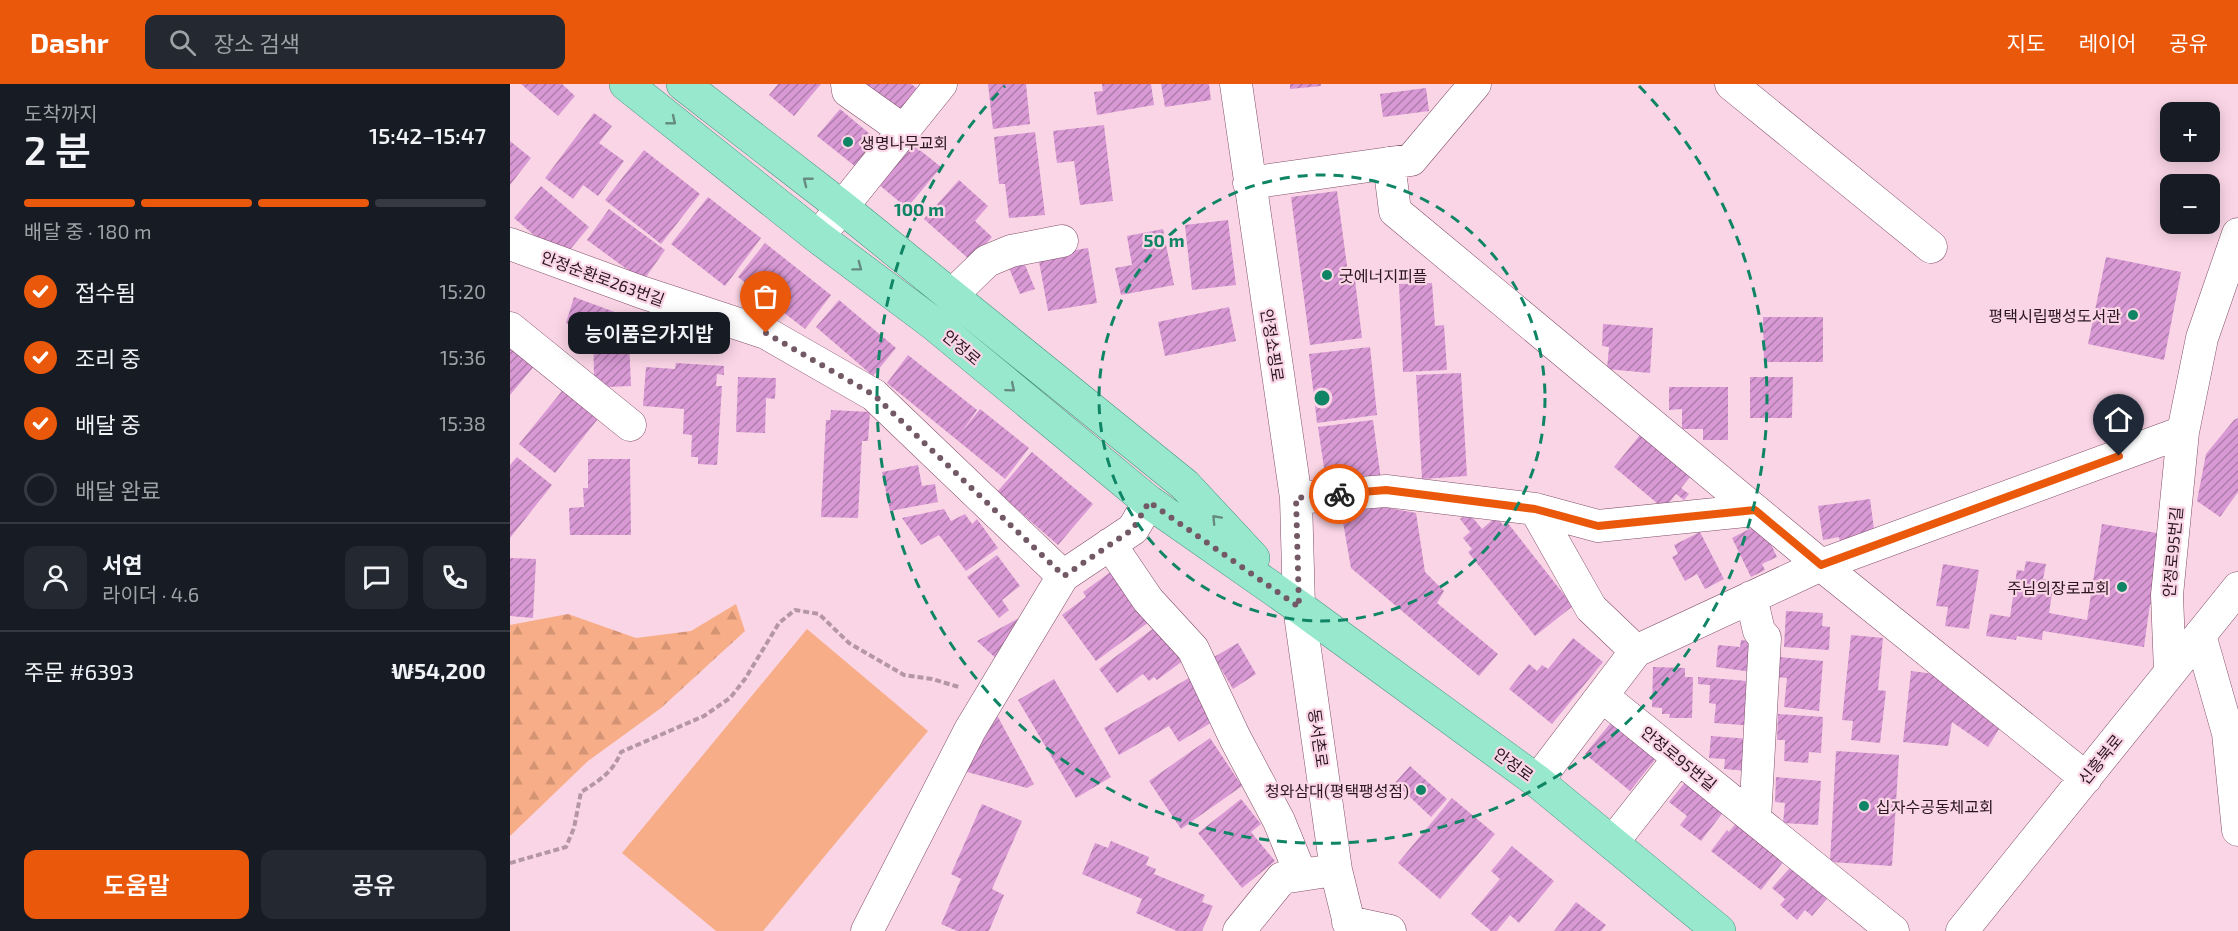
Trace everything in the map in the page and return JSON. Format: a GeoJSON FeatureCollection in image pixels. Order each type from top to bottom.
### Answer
{"type":"FeatureCollection","features":[{"type":"Feature","properties":{"kind":"main road","name":"안정로"},"geometry":{"type":"LineString","coordinates":[[626,84],[818,237],[934,324],[1149,502],[1299,607],[1538,781],[1719,931]]}},
{"type":"Feature","properties":{"kind":"main road","name":"안정로"},"geometry":{"type":"LineString","coordinates":[[683,84],[843,208],[1185,485],[1299,607]]}},
{"type":"Feature","properties":{"kind":"street"},"geometry":{"type":"LineString","coordinates":[[847,84],[849,91],[903,130]]}},
{"type":"Feature","properties":{"kind":"street"},"geometry":{"type":"LineString","coordinates":[[818,237],[941,84]]}},
{"type":"Feature","properties":{"kind":"street","name":"안정쇼핑로"},"geometry":{"type":"LineString","coordinates":[[1236,84],[1296,498],[1299,607]]}},
{"type":"Feature","properties":{"kind":"street"},"geometry":{"type":"LineString","coordinates":[[1249,183],[1411,160],[1475,84]]}},
{"type":"Feature","properties":{"kind":"street"},"geometry":{"type":"LineString","coordinates":[[1731,84],[1930,247]]}},
{"type":"Feature","properties":{"kind":"street"},"geometry":{"type":"LineString","coordinates":[[1389,163],[1395,211],[1821,565],[2085,778]]}},
{"type":"Feature","properties":{"kind":"street","name":"안정로95번길"},"geometry":{"type":"LineString","coordinates":[[2170,672],[2167,596],[2183,432],[2202,338],[2238,234]]}},
{"type":"Feature","properties":{"kind":"street"},"geometry":{"type":"LineString","coordinates":[[951,296],[987,261],[1011,250],[1062,241]]}},
{"type":"Feature","properties":{"kind":"street","name":"안정순환로263번길"},"geometry":{"type":"LineString","coordinates":[[510,244],[641,292],[766,333],[874,395],[1064,576]]}},
{"type":"Feature","properties":{"kind":"street"},"geometry":{"type":"LineString","coordinates":[[510,328],[630,425]]}},
{"type":"Feature","properties":{"kind":"street"},"geometry":{"type":"LineString","coordinates":[[1538,781],[1636,651],[1821,565],[2183,432]]}},
{"type":"Feature","properties":{"kind":"street"},"geometry":{"type":"LineString","coordinates":[[1296,498],[1386,490],[1535,509],[1598,526],[1755,510]]}},
{"type":"Feature","properties":{"kind":"street"},"geometry":{"type":"LineString","coordinates":[[867,931],[970,730],[1064,576],[1133,529],[1149,502]]}},
{"type":"Feature","properties":{"kind":"street"},"geometry":{"type":"LineString","coordinates":[[1535,509],[1591,608],[1636,651]]}},
{"type":"Feature","properties":{"kind":"street"},"geometry":{"type":"LineString","coordinates":[[1110,544],[1148,600],[1193,649],[1279,821],[1301,875]]}},
{"type":"Feature","properties":{"kind":"street","name":"신흥북로"},"geometry":{"type":"LineString","coordinates":[[1962,931],[2238,588]]}},
{"type":"Feature","properties":{"kind":"street"},"geometry":{"type":"LineString","coordinates":[[1751,597],[1759,631],[1766,638],[1755,819]]}},
{"type":"Feature","properties":{"kind":"street","name":"동서촌로"},"geometry":{"type":"LineString","coordinates":[[1299,607],[1336,870],[1349,927]]}},
{"type":"Feature","properties":{"kind":"street"},"geometry":{"type":"LineString","coordinates":[[2200,635],[2228,733],[2238,830]]}},
{"type":"Feature","properties":{"kind":"street","name":"안정로95번길"},"geometry":{"type":"LineString","coordinates":[[1602,696],[1893,931]]}},
{"type":"Feature","properties":{"kind":"street"},"geometry":{"type":"LineString","coordinates":[[1612,843],[1679,758]]}},
{"type":"Feature","properties":{"kind":"street"},"geometry":{"type":"LineString","coordinates":[[1239,931],[1282,878],[1336,870]]}},
{"type":"Feature","properties":{"kind":"street"},"geometry":{"type":"LineString","coordinates":[[1349,927],[1390,931]]}},
{"type":"Feature","properties":{"kind":"path"},"geometry":{"type":"LineString","coordinates":[[510,863],[566,847],[574,828],[581,792],[603,779],[616,764],[621,752],[704,716],[730,699],[779,623],[795,610],[819,614],[849,643],[904,675],[943,681],[968,690],[988,702]]}},
{"type":"Feature","properties":{"kind":"green space"},"geometry":{"type":"Polygon","coordinates":[[[736,604],[745,631],[661,708],[588,761],[510,836],[510,625],[568,614],[636,638],[691,631],[736,604]]]}},
{"type":"Feature","properties":{"kind":"green space"},"geometry":{"type":"Polygon","coordinates":[[[807,629],[928,731],[763,931],[716,931],[622,853],[807,629]]]}},
{"type":"Feature","properties":{"kind":"building"},"geometry":{"type":"Polygon","coordinates":[[[521,84],[562,84],[575,96],[558,116],[521,84]]]}},
{"type":"Feature","properties":{"kind":"building"},"geometry":{"type":"Polygon","coordinates":[[[778,84],[821,84],[794,116],[769,95],[778,84]]]}},
{"type":"Feature","properties":{"kind":"building"},"geometry":{"type":"Polygon","coordinates":[[[866,84],[911,84],[922,92],[900,120],[862,89],[866,84]]]}},
{"type":"Feature","properties":{"kind":"building"},"geometry":{"type":"Polygon","coordinates":[[[988,84],[1026,84],[1030,124],[993,129],[988,84]]]}},
{"type":"Feature","properties":{"kind":"building"},"geometry":{"type":"Polygon","coordinates":[[[1102,84],[1151,84],[1154,105],[1097,115],[1094,92],[1103,91],[1102,84]]]}},
{"type":"Feature","properties":{"kind":"building"},"geometry":{"type":"Polygon","coordinates":[[[1161,84],[1209,84],[1211,100],[1165,107],[1161,84]]]}},
{"type":"Feature","properties":{"kind":"building"},"geometry":{"type":"Polygon","coordinates":[[[1290,84],[1321,84],[1321,86],[1290,89],[1290,84]]]}},
{"type":"Feature","properties":{"kind":"building"},"geometry":{"type":"Polygon","coordinates":[[[1426,88],[1429,111],[1383,117],[1380,94],[1426,88]]]}},
{"type":"Feature","properties":{"kind":"building"},"geometry":{"type":"Polygon","coordinates":[[[840,109],[877,140],[856,167],[817,136],[840,109]]]}},
{"type":"Feature","properties":{"kind":"building"},"geometry":{"type":"Polygon","coordinates":[[[594,113],[612,126],[599,143],[624,161],[598,196],[583,185],[573,199],[545,178],[594,113]]]}},
{"type":"Feature","properties":{"kind":"building"},"geometry":{"type":"Polygon","coordinates":[[[1104,125],[1113,201],[1080,205],[1074,161],[1057,163],[1053,131],[1104,125]]]}},
{"type":"Feature","properties":{"kind":"building"},"geometry":{"type":"Polygon","coordinates":[[[1035,132],[1045,215],[1009,218],[1005,184],[999,184],[994,137],[1035,132]]]}},
{"type":"Feature","properties":{"kind":"building"},"geometry":{"type":"Polygon","coordinates":[[[510,141],[531,158],[510,185],[510,141]]]}},
{"type":"Feature","properties":{"kind":"building"},"geometry":{"type":"Polygon","coordinates":[[[911,143],[941,167],[907,208],[878,184],[911,143]]]}},
{"type":"Feature","properties":{"kind":"building"},"geometry":{"type":"Polygon","coordinates":[[[644,150],[700,194],[661,244],[605,200],[644,150]]]}},
{"type":"Feature","properties":{"kind":"building"},"geometry":{"type":"Polygon","coordinates":[[[959,180],[988,206],[975,221],[992,237],[971,261],[924,219],[959,180]]]}},
{"type":"Feature","properties":{"kind":"building"},"geometry":{"type":"Polygon","coordinates":[[[541,186],[589,227],[562,259],[514,218],[541,186]]]}},
{"type":"Feature","properties":{"kind":"building"},"geometry":{"type":"Polygon","coordinates":[[[1337,191],[1349,281],[1355,280],[1362,338],[1310,345],[1291,197],[1337,191]]]}},
{"type":"Feature","properties":{"kind":"building"},"geometry":{"type":"Polygon","coordinates":[[[708,197],[761,238],[725,286],[671,244],[708,197]]]}},
{"type":"Feature","properties":{"kind":"building"},"geometry":{"type":"Polygon","coordinates":[[[609,209],[665,250],[643,281],[587,240],[609,209]]]}},
{"type":"Feature","properties":{"kind":"building"},"geometry":{"type":"Polygon","coordinates":[[[1228,220],[1236,285],[1192,290],[1185,225],[1228,220]]]}},
{"type":"Feature","properties":{"kind":"building"},"geometry":{"type":"Polygon","coordinates":[[[1163,229],[1174,285],[1121,295],[1115,268],[1132,265],[1127,236],[1163,229]]]}},
{"type":"Feature","properties":{"kind":"building"},"geometry":{"type":"Polygon","coordinates":[[[765,243],[831,295],[805,329],[738,277],[765,243]]]}},
{"type":"Feature","properties":{"kind":"building"},"geometry":{"type":"Polygon","coordinates":[[[1088,248],[1097,303],[1048,311],[1038,256],[1088,248]]]}},
{"type":"Feature","properties":{"kind":"building"},"geometry":{"type":"Polygon","coordinates":[[[2106,257],[2181,272],[2164,360],[2088,344],[2106,257]]]}},
{"type":"Feature","properties":{"kind":"building"},"geometry":{"type":"Polygon","coordinates":[[[1023,260],[1035,289],[1020,294],[1008,266],[1023,260]]]}},
{"type":"Feature","properties":{"kind":"building"},"geometry":{"type":"Polygon","coordinates":[[[1432,283],[1435,326],[1444,325],[1447,370],[1403,372],[1399,284],[1432,283]]]}},
{"type":"Feature","properties":{"kind":"building"},"geometry":{"type":"Polygon","coordinates":[[[574,297],[628,317],[631,386],[607,387],[594,376],[593,333],[566,323],[574,297]]]}},
{"type":"Feature","properties":{"kind":"building"},"geometry":{"type":"Polygon","coordinates":[[[839,300],[896,348],[873,376],[816,327],[839,300]]]}},
{"type":"Feature","properties":{"kind":"building"},"geometry":{"type":"Polygon","coordinates":[[[1229,307],[1236,341],[1165,356],[1158,322],[1229,307]]]}},
{"type":"Feature","properties":{"kind":"building"},"geometry":{"type":"Polygon","coordinates":[[[1763,317],[1823,317],[1823,362],[1764,362],[1763,317]]]}},
{"type":"Feature","properties":{"kind":"building"},"geometry":{"type":"Polygon","coordinates":[[[1603,324],[1653,328],[1650,373],[1607,369],[1609,347],[1602,346],[1603,324]]]}},
{"type":"Feature","properties":{"kind":"building"},"geometry":{"type":"Polygon","coordinates":[[[510,345],[535,365],[510,395],[510,345]]]}},
{"type":"Feature","properties":{"kind":"building"},"geometry":{"type":"Polygon","coordinates":[[[1370,347],[1377,415],[1317,423],[1309,354],[1370,347]]]}},
{"type":"Feature","properties":{"kind":"building"},"geometry":{"type":"Polygon","coordinates":[[[908,355],[977,410],[961,433],[980,409],[1029,448],[1005,479],[887,383],[908,355]]]}},
{"type":"Feature","properties":{"kind":"building"},"geometry":{"type":"Polygon","coordinates":[[[676,363],[724,366],[724,375],[717,374],[716,386],[722,386],[717,465],[698,464],[698,457],[691,457],[692,435],[683,434],[684,409],[643,406],[646,367],[675,369],[676,363]]]}},
{"type":"Feature","properties":{"kind":"building"},"geometry":{"type":"Polygon","coordinates":[[[1461,373],[1467,476],[1422,479],[1416,375],[1461,373]]]}},
{"type":"Feature","properties":{"kind":"building"},"geometry":{"type":"Polygon","coordinates":[[[738,377],[776,378],[775,399],[766,398],[765,433],[736,432],[738,377]]]}},
{"type":"Feature","properties":{"kind":"building"},"geometry":{"type":"Polygon","coordinates":[[[1750,377],[1793,377],[1792,418],[1750,418],[1750,377]]]}},
{"type":"Feature","properties":{"kind":"building"},"geometry":{"type":"Polygon","coordinates":[[[566,386],[601,415],[555,473],[519,444],[566,386]]]}},
{"type":"Feature","properties":{"kind":"building"},"geometry":{"type":"Polygon","coordinates":[[[1669,387],[1728,387],[1728,440],[1703,440],[1703,429],[1682,429],[1682,409],[1669,410],[1669,387]]]}},
{"type":"Feature","properties":{"kind":"building"},"geometry":{"type":"Polygon","coordinates":[[[831,410],[870,412],[868,441],[862,441],[858,518],[821,517],[826,420],[830,420],[831,410]]]}},
{"type":"Feature","properties":{"kind":"building"},"geometry":{"type":"Polygon","coordinates":[[[2238,418],[2238,492],[2220,517],[2197,501],[2206,454],[2238,418]]]}},
{"type":"Feature","properties":{"kind":"building"},"geometry":{"type":"Polygon","coordinates":[[[1373,420],[1381,480],[1327,488],[1318,427],[1373,420]]]}},
{"type":"Feature","properties":{"kind":"building"},"geometry":{"type":"Polygon","coordinates":[[[1644,430],[1695,471],[1681,488],[1689,494],[1684,500],[1676,494],[1664,509],[1614,467],[1644,430]]]}},
{"type":"Feature","properties":{"kind":"building"},"geometry":{"type":"Polygon","coordinates":[[[1032,452],[1093,504],[1058,545],[997,492],[1032,452]]]}},
{"type":"Feature","properties":{"kind":"building"},"geometry":{"type":"Polygon","coordinates":[[[517,457],[552,485],[510,538],[510,465],[517,457]]]}},
{"type":"Feature","properties":{"kind":"building"},"geometry":{"type":"Polygon","coordinates":[[[588,459],[630,459],[631,535],[570,535],[569,508],[584,507],[583,488],[588,488],[588,459]]]}},
{"type":"Feature","properties":{"kind":"building"},"geometry":{"type":"Polygon","coordinates":[[[918,465],[922,486],[935,484],[938,502],[890,511],[882,472],[918,465]]]}},
{"type":"Feature","properties":{"kind":"building"},"geometry":{"type":"Polygon","coordinates":[[[1870,499],[1875,537],[1840,542],[1839,537],[1823,540],[1818,506],[1870,499]]]}},
{"type":"Feature","properties":{"kind":"building"},"geometry":{"type":"Polygon","coordinates":[[[1367,504],[1416,513],[1425,572],[1444,591],[1437,603],[1498,654],[1479,676],[1351,568],[1340,505],[1367,504]]]}},
{"type":"Feature","properties":{"kind":"building"},"geometry":{"type":"Polygon","coordinates":[[[944,509],[951,521],[965,514],[972,524],[977,519],[998,548],[966,571],[939,535],[921,545],[902,518],[944,509]]]}},
{"type":"Feature","properties":{"kind":"building"},"geometry":{"type":"Polygon","coordinates":[[[1469,513],[1482,529],[1496,517],[1503,525],[1507,522],[1573,606],[1535,636],[1468,552],[1472,549],[1463,538],[1470,532],[1460,519],[1469,513]]]}},
{"type":"Feature","properties":{"kind":"building"},"geometry":{"type":"Polygon","coordinates":[[[1761,523],[1777,557],[1762,564],[1765,570],[1751,577],[1732,538],[1761,523]]]}},
{"type":"Feature","properties":{"kind":"building"},"geometry":{"type":"Polygon","coordinates":[[[2102,524],[2169,535],[2158,605],[2150,604],[2144,647],[2043,631],[2042,640],[2017,636],[2016,640],[1986,636],[1990,614],[2010,617],[2017,570],[2024,571],[2026,561],[2046,564],[2043,579],[2054,581],[2049,613],[2087,620],[2102,524]]]}},
{"type":"Feature","properties":{"kind":"building"},"geometry":{"type":"Polygon","coordinates":[[[1700,532],[1724,579],[1705,589],[1697,574],[1685,581],[1672,557],[1678,554],[1674,545],[1700,532]]]}},
{"type":"Feature","properties":{"kind":"building"},"geometry":{"type":"Polygon","coordinates":[[[997,555],[1020,586],[1002,600],[1009,610],[999,618],[967,577],[997,555]]]}},
{"type":"Feature","properties":{"kind":"building"},"geometry":{"type":"Polygon","coordinates":[[[510,558],[536,559],[533,618],[510,616],[510,558]]]}},
{"type":"Feature","properties":{"kind":"building"},"geometry":{"type":"Polygon","coordinates":[[[1943,564],[1979,570],[1969,629],[1945,626],[1948,607],[1936,606],[1943,564]]]}},
{"type":"Feature","properties":{"kind":"building"},"geometry":{"type":"Polygon","coordinates":[[[1112,571],[1149,622],[1096,661],[1062,615],[1086,597],[1083,592],[1112,571]]]}},
{"type":"Feature","properties":{"kind":"building"},"geometry":{"type":"Polygon","coordinates":[[[1786,611],[1823,613],[1822,626],[1830,627],[1829,650],[1784,647],[1786,611]]]}},
{"type":"Feature","properties":{"kind":"building"},"geometry":{"type":"Polygon","coordinates":[[[1026,614],[1001,663],[977,641],[1026,614]]]}},
{"type":"Feature","properties":{"kind":"building"},"geometry":{"type":"Polygon","coordinates":[[[1158,625],[1184,660],[1157,680],[1154,677],[1149,681],[1143,674],[1117,693],[1099,669],[1158,625]]]}},
{"type":"Feature","properties":{"kind":"building"},"geometry":{"type":"Polygon","coordinates":[[[1851,635],[1883,638],[1878,690],[1886,691],[1880,743],[1851,740],[1853,721],[1842,720],[1851,635]]]}},
{"type":"Feature","properties":{"kind":"building"},"geometry":{"type":"Polygon","coordinates":[[[1573,638],[1603,662],[1552,724],[1509,689],[1529,664],[1537,671],[1542,665],[1548,669],[1573,638]]]}},
{"type":"Feature","properties":{"kind":"building"},"geometry":{"type":"Polygon","coordinates":[[[1741,640],[1763,643],[1759,673],[1716,667],[1718,645],[1740,647],[1741,640]]]}},
{"type":"Feature","properties":{"kind":"building"},"geometry":{"type":"Polygon","coordinates":[[[1238,643],[1256,674],[1233,689],[1214,657],[1238,643]]]}},
{"type":"Feature","properties":{"kind":"building"},"geometry":{"type":"Polygon","coordinates":[[[1779,657],[1823,661],[1819,711],[1784,707],[1787,678],[1776,677],[1779,657]]]}},
{"type":"Feature","properties":{"kind":"building"},"geometry":{"type":"Polygon","coordinates":[[[1653,667],[1685,668],[1685,677],[1693,677],[1692,718],[1669,718],[1670,714],[1662,714],[1662,708],[1652,707],[1653,667]]]}},
{"type":"Feature","properties":{"kind":"building"},"geometry":{"type":"Polygon","coordinates":[[[1911,671],[1951,676],[2006,718],[1988,747],[1952,722],[1948,746],[1903,742],[1911,671]]]}},
{"type":"Feature","properties":{"kind":"building"},"geometry":{"type":"Polygon","coordinates":[[[1194,675],[1219,718],[1179,742],[1169,726],[1119,755],[1104,728],[1194,675]]]}},
{"type":"Feature","properties":{"kind":"building"},"geometry":{"type":"Polygon","coordinates":[[[1698,677],[1760,682],[1757,726],[1714,723],[1716,704],[1709,703],[1710,685],[1698,684],[1698,677]]]}},
{"type":"Feature","properties":{"kind":"building"},"geometry":{"type":"Polygon","coordinates":[[[1054,679],[1111,777],[1076,798],[1018,700],[1054,679]]]}},
{"type":"Feature","properties":{"kind":"building"},"geometry":{"type":"Polygon","coordinates":[[[1778,714],[1823,717],[1821,753],[1809,752],[1808,763],[1784,761],[1785,740],[1777,740],[1778,714]]]}},
{"type":"Feature","properties":{"kind":"building"},"geometry":{"type":"Polygon","coordinates":[[[994,715],[998,717],[1034,784],[1027,788],[967,772],[966,763],[994,715]]]}},
{"type":"Feature","properties":{"kind":"building"},"geometry":{"type":"Polygon","coordinates":[[[1614,719],[1658,756],[1630,791],[1585,754],[1614,719]]]}},
{"type":"Feature","properties":{"kind":"building"},"geometry":{"type":"Polygon","coordinates":[[[1711,736],[1750,739],[1748,771],[1724,769],[1725,759],[1709,758],[1711,736]]]}},
{"type":"Feature","properties":{"kind":"building"},"geometry":{"type":"Polygon","coordinates":[[[1210,738],[1242,786],[1181,829],[1149,781],[1210,738]]]}},
{"type":"Feature","properties":{"kind":"building"},"geometry":{"type":"Polygon","coordinates":[[[1836,751],[1899,755],[1892,866],[1830,862],[1836,751]]]}},
{"type":"Feature","properties":{"kind":"building"},"geometry":{"type":"Polygon","coordinates":[[[1410,766],[1447,799],[1431,817],[1395,783],[1410,766]]]}},
{"type":"Feature","properties":{"kind":"building"},"geometry":{"type":"Polygon","coordinates":[[[1690,776],[1728,806],[1701,841],[1680,825],[1687,816],[1669,802],[1690,776]]]}},
{"type":"Feature","properties":{"kind":"building"},"geometry":{"type":"Polygon","coordinates":[[[1776,777],[1821,781],[1818,825],[1783,823],[1785,803],[1775,802],[1776,777]]]}},
{"type":"Feature","properties":{"kind":"building"},"geometry":{"type":"Polygon","coordinates":[[[1452,798],[1495,834],[1440,899],[1398,863],[1452,798]]]}},
{"type":"Feature","properties":{"kind":"building"},"geometry":{"type":"Polygon","coordinates":[[[1241,799],[1261,824],[1251,832],[1275,861],[1242,888],[1198,833],[1241,799]]]}},
{"type":"Feature","properties":{"kind":"building"},"geometry":{"type":"Polygon","coordinates":[[[982,804],[1022,821],[992,889],[1004,895],[989,931],[957,931],[941,924],[961,879],[951,874],[982,804]]]}},
{"type":"Feature","properties":{"kind":"building"},"geometry":{"type":"Polygon","coordinates":[[[1739,819],[1788,856],[1761,890],[1711,851],[1739,819]]]}},
{"type":"Feature","properties":{"kind":"building"},"geometry":{"type":"Polygon","coordinates":[[[1111,841],[1149,857],[1146,865],[1156,869],[1154,874],[1205,895],[1202,902],[1213,906],[1202,931],[1177,931],[1136,913],[1142,899],[1082,874],[1095,843],[1108,848],[1111,841]]]}},
{"type":"Feature","properties":{"kind":"building"},"geometry":{"type":"Polygon","coordinates":[[[1512,846],[1554,881],[1519,923],[1510,915],[1497,931],[1491,931],[1471,914],[1500,879],[1491,871],[1512,846]]]}},
{"type":"Feature","properties":{"kind":"building"},"geometry":{"type":"Polygon","coordinates":[[[1796,861],[1832,893],[1812,916],[1805,910],[1797,920],[1780,905],[1785,899],[1772,888],[1796,861]]]}},
{"type":"Feature","properties":{"kind":"building"},"geometry":{"type":"Polygon","coordinates":[[[1576,902],[1606,925],[1601,931],[1554,931],[1576,902]]]}},
{"type":"Feature","properties":{"kind":"way so far"},"geometry":{"type":"LineString","coordinates":[[766,333],[874,395],[1064,576],[1133,529],[1149,502],[1299,607],[1296,498],[1339,494]]}},
{"type":"Feature","properties":{"kind":"place","name":"생명나무교회"},"geometry":{"type":"Point","coordinates":[848,142]}},
{"type":"Feature","properties":{"kind":"place","name":"굿에너지피플"},"geometry":{"type":"Point","coordinates":[1327,275]}},
{"type":"Feature","properties":{"kind":"place","name":"평택시립팽성도서관"},"geometry":{"type":"Point","coordinates":[2133,315]}},
{"type":"Feature","properties":{"kind":"place","name":"능이품은가지밥"},"geometry":{"type":"Point","coordinates":[766,333]}},
{"type":"Feature","properties":{"kind":"place","name":"주님의장로교회"},"geometry":{"type":"Point","coordinates":[2122,587]}},
{"type":"Feature","properties":{"kind":"place","name":"청와삼대(평택팽성점)"},"geometry":{"type":"Point","coordinates":[1421,790]}},
{"type":"Feature","properties":{"kind":"place","name":"십자수공동체교회"},"geometry":{"type":"Point","coordinates":[1864,806]}},
{"type":"Feature","properties":{"kind":"route"},"geometry":{"type":"LineString","coordinates":[[1339,494],[1386,490],[1535,509],[1598,526],[1755,510],[1821,565],[2119,456]]}}]}
